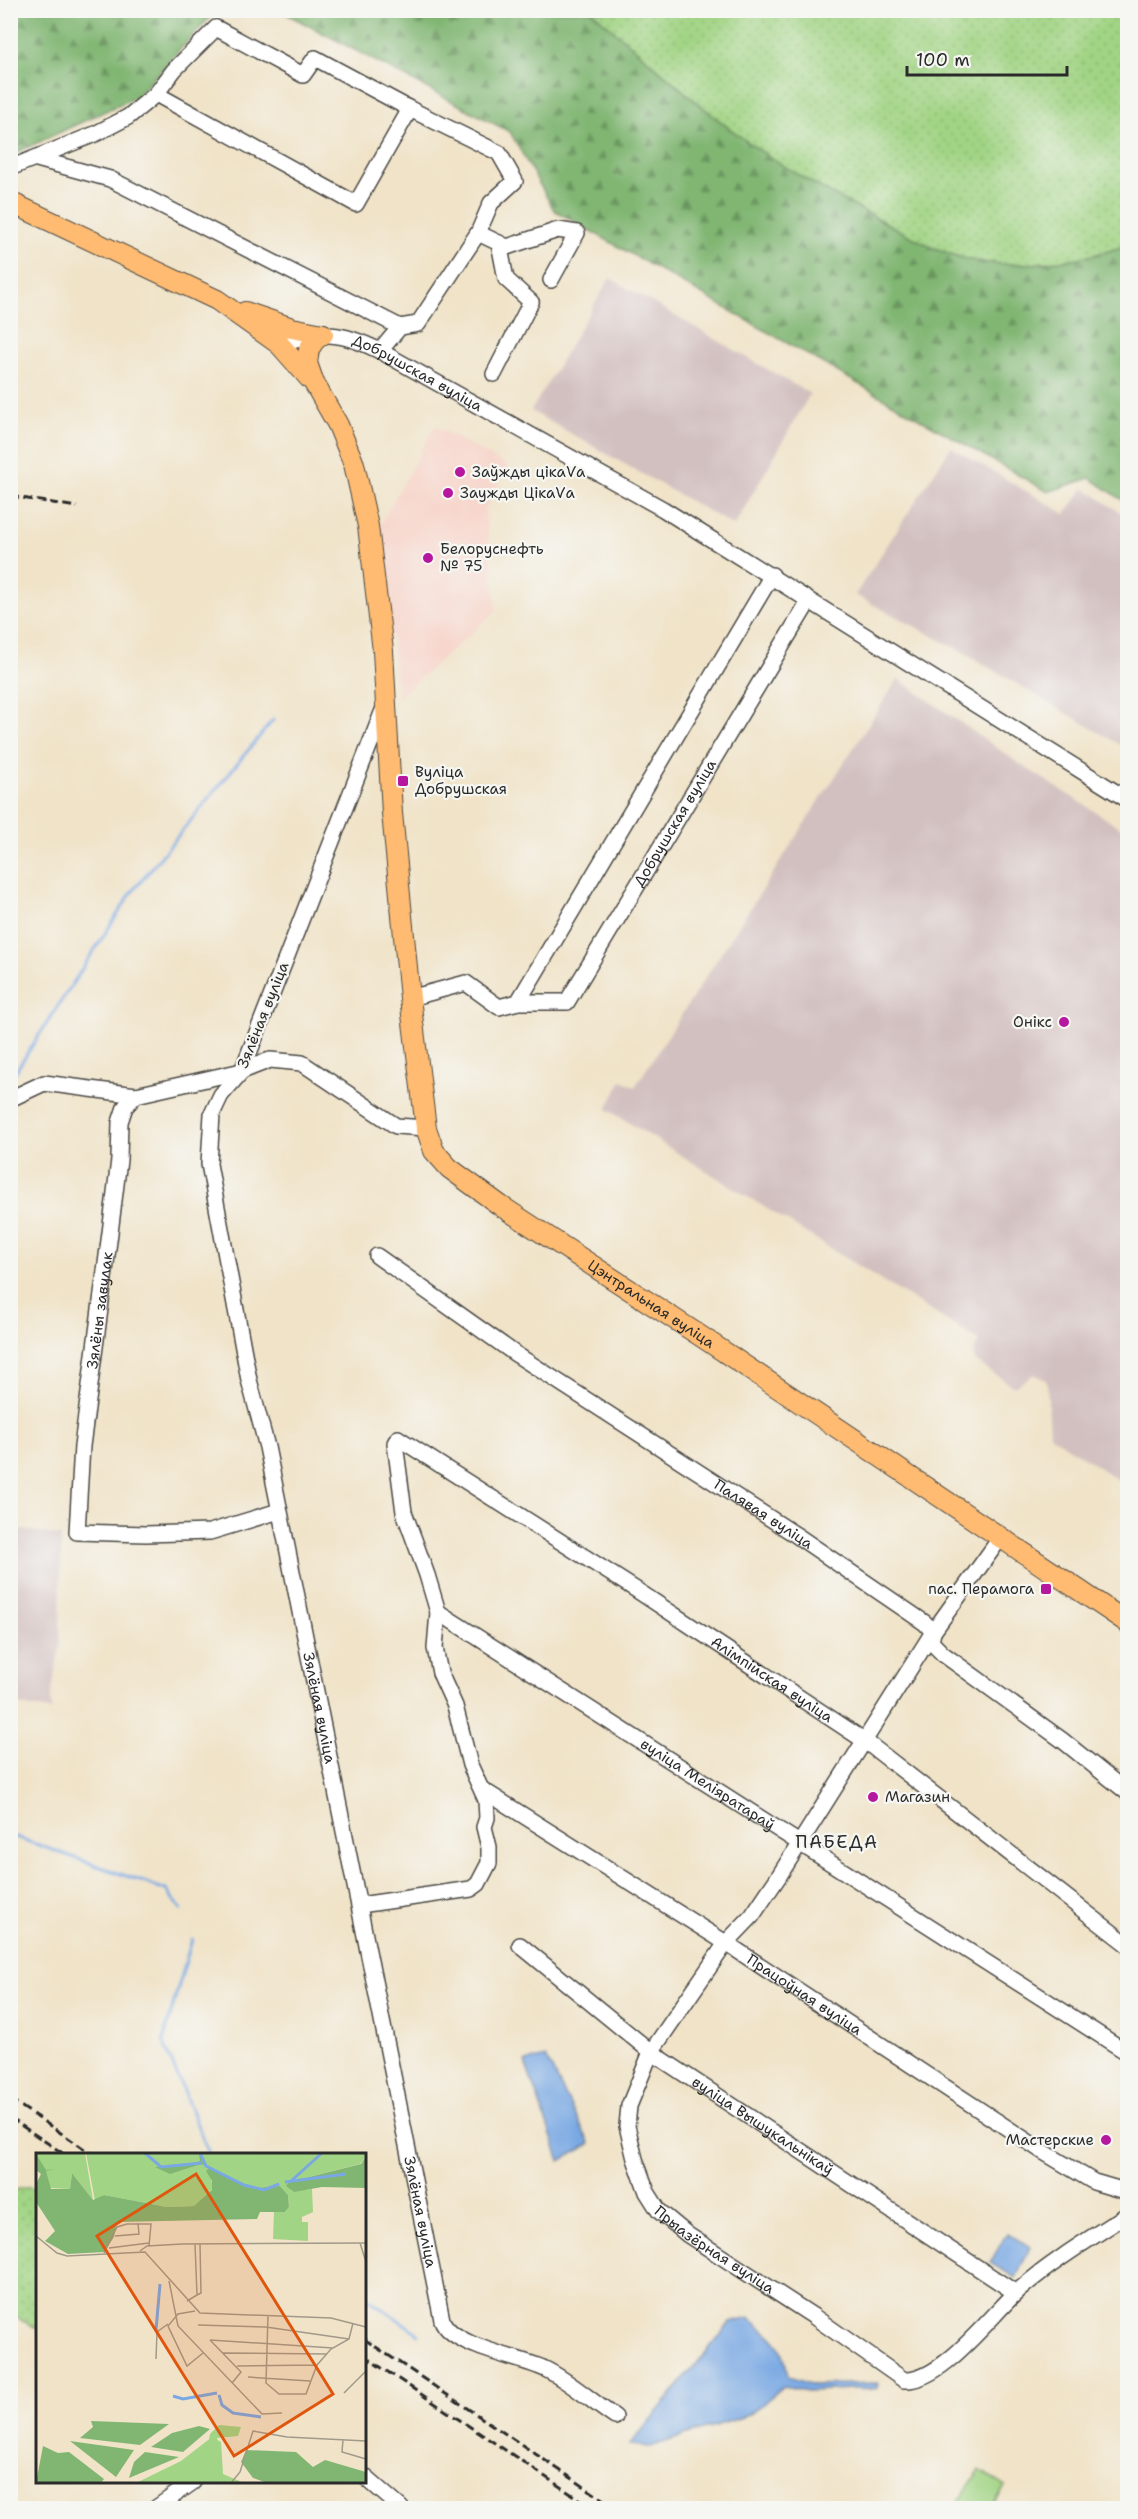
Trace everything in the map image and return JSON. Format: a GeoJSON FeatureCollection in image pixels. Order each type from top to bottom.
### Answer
{"type":"FeatureCollection","features":[{"type":"Feature","properties":{"kind":"main road"},"geometry":{"type":"LineString","coordinates":[[10,202],[252,315],[292,328],[323,334]]}},
{"type":"Feature","properties":{"kind":"main road"},"geometry":{"type":"LineString","coordinates":[[217,300],[279,344],[314,383]]}},
{"type":"Feature","properties":{"kind":"main road"},"geometry":{"type":"LineString","coordinates":[[314,383],[307,363],[309,349],[323,334]]}},
{"type":"Feature","properties":{"kind":"main road","name":"Цэнтральная вуліца"},"geometry":{"type":"LineString","coordinates":[[314,383],[338,425],[354,464],[374,560],[387,700],[395,846],[410,998],[426,1128],[434,1151],[449,1168],[501,1206],[1128,1623]]}},
{"type":"Feature","properties":{"kind":"street"},"geometry":{"type":"LineString","coordinates":[[10,168],[37,159],[128,117],[156,94],[174,70],[216,28],[303,75],[315,58],[499,153],[515,181],[491,203],[478,233],[418,324],[400,327],[110,179],[37,159]]}},
{"type":"Feature","properties":{"kind":"street"},"geometry":{"type":"LineString","coordinates":[[156,94],[356,204],[410,109]]}},
{"type":"Feature","properties":{"kind":"street"},"geometry":{"type":"LineString","coordinates":[[478,233],[507,247],[558,230],[577,233],[551,280]]}},
{"type":"Feature","properties":{"kind":"street"},"geometry":{"type":"LineString","coordinates":[[494,374],[531,302],[506,279],[499,243]]}},
{"type":"Feature","properties":{"kind":"street"},"geometry":{"type":"LineString","coordinates":[[380,351],[400,327]]}},
{"type":"Feature","properties":{"kind":"street","name":"Добрушская вуліца"},"geometry":{"type":"LineString","coordinates":[[279,344],[323,334],[340,335],[380,351],[663,509],[1128,800]]}},
{"type":"Feature","properties":{"kind":"street"},"geometry":{"type":"LineString","coordinates":[[410,998],[466,983],[499,1007],[518,1002],[771,575]]}},
{"type":"Feature","properties":{"kind":"street","name":"Добрушская вуліца"},"geometry":{"type":"LineString","coordinates":[[518,1002],[567,1002],[809,601]]}},
{"type":"Feature","properties":{"kind":"street","name":"Зялёная вуліца"},"geometry":{"type":"LineString","coordinates":[[387,700],[242,1071],[221,1095],[212,1114],[209,1164],[249,1380],[267,1447],[444,2325],[457,2337],[545,2369],[615,2417]]}},
{"type":"Feature","properties":{"kind":"street"},"geometry":{"type":"LineString","coordinates":[[10,1099],[44,1083],[136,1095],[242,1071],[270,1060],[302,1063],[396,1126],[426,1128]]}},
{"type":"Feature","properties":{"kind":"street","name":"Зялёны завулак"},"geometry":{"type":"LineString","coordinates":[[136,1095],[125,1107],[120,1122],[119,1160],[82,1446],[77,1532],[146,1534],[210,1532],[279,1511]]}},
{"type":"Feature","properties":{"kind":"street","name":"Палявая вуліца"},"geometry":{"type":"LineString","coordinates":[[377,1256],[514,1353],[796,1535],[925,1623],[933,1632],[931,1642],[943,1654],[1062,1740],[1128,1793]]}},
{"type":"Feature","properties":{"kind":"street","name":"Алімпійская вуліца"},"geometry":{"type":"LineString","coordinates":[[438,1612],[404,1512],[395,1443],[399,1438],[635,1589],[865,1741],[1128,1945]]}},
{"type":"Feature","properties":{"kind":"street","name":"Прыазёрная вуліца"},"geometry":{"type":"LineString","coordinates":[[1001,1537],[933,1632],[801,1844],[752,1916],[726,1943],[651,2052],[628,2106],[627,2126],[635,2159],[647,2192],[659,2211],[688,2235],[813,2316],[904,2380],[913,2381],[928,2373],[965,2346],[1016,2293]]}},
{"type":"Feature","properties":{"kind":"street"},"geometry":{"type":"LineString","coordinates":[[360,1905],[471,1889],[478,1884],[489,1863],[489,1846],[484,1837],[488,1809],[483,1790],[470,1764],[455,1706],[440,1673],[435,1648],[438,1612]]}},
{"type":"Feature","properties":{"kind":"street","name":"вуліца Меліяратараў"},"geometry":{"type":"LineString","coordinates":[[438,1612],[1128,2053]]}},
{"type":"Feature","properties":{"kind":"street","name":"Працоўная вуліца"},"geometry":{"type":"LineString","coordinates":[[483,1790],[726,1943],[1042,2151],[1094,2182],[1128,2192]]}},
{"type":"Feature","properties":{"kind":"street","name":"вуліца Вышукальнікаў"},"geometry":{"type":"LineString","coordinates":[[520,1945],[651,2052],[1016,2293]]}},
{"type":"Feature","properties":{"kind":"street"},"geometry":{"type":"LineString","coordinates":[[1016,2293],[1128,2214]]}},
{"type":"Feature","properties":{"kind":"street"},"geometry":{"type":"LineString","coordinates":[[366,2478],[401,2508]]}},
{"type":"Feature","properties":{"kind":"street"},"geometry":{"type":"LineString","coordinates":[[156,2508],[189,2483]]}},
{"type":"Feature","properties":{"kind":"shaded area"},"geometry":{"type":"Polygon","coordinates":[[[610,278],[810,394],[734,526],[531,411],[610,278]]]}},
{"type":"Feature","properties":{"kind":"shaded area"},"geometry":{"type":"Polygon","coordinates":[[[435,426],[508,466],[485,510],[497,610],[398,698],[380,525],[435,426]]]}},
{"type":"Feature","properties":{"kind":"shaded area"},"geometry":{"type":"Polygon","coordinates":[[[951,447],[1065,514],[1084,488],[1127,517],[1127,749],[963,652],[855,595],[951,447]]]}},
{"type":"Feature","properties":{"kind":"shaded area"},"geometry":{"type":"Polygon","coordinates":[[[898,679],[1017,762],[1127,832],[1127,1486],[1050,1435],[1047,1381],[1034,1374],[1014,1387],[975,1361],[973,1352],[979,1341],[607,1109],[622,1080],[635,1087],[898,679]]]}},
{"type":"Feature","properties":{"kind":"shaded area"},"geometry":{"type":"Polygon","coordinates":[[[10,1528],[61,1536],[60,1646],[51,1695],[52,1710],[11,1704],[10,1528]]]}},
{"type":"Feature","properties":{"kind":"green space"},"geometry":{"type":"Polygon","coordinates":[[[10,11],[216,11],[136,97],[11,155],[10,11]]]}},
{"type":"Feature","properties":{"kind":"green space"},"geometry":{"type":"Polygon","coordinates":[[[281,11],[591,11],[692,98],[755,147],[832,194],[938,250],[976,261],[1032,264],[1073,259],[1127,245],[1127,503],[1090,478],[1048,492],[554,210],[510,132],[281,11]]]}},
{"type":"Feature","properties":{"kind":"green space"},"geometry":{"type":"Polygon","coordinates":[[[591,11],[1127,11],[1127,245],[1073,259],[1032,264],[976,261],[938,250],[832,194],[755,147],[692,98],[591,11]]]}},
{"type":"Feature","properties":{"kind":"green space"},"geometry":{"type":"Polygon","coordinates":[[[30,2186],[36,2190],[36,2328],[11,2315],[11,2191],[30,2186]]]}},
{"type":"Feature","properties":{"kind":"green space"},"geometry":{"type":"Polygon","coordinates":[[[980,2470],[1005,2487],[990,2508],[953,2508],[980,2470]]]}},
{"type":"Feature","properties":{"kind":"water"},"geometry":{"type":"Polygon","coordinates":[[[546,2057],[590,2144],[560,2161],[525,2062],[546,2057]]]}},
{"type":"Feature","properties":{"kind":"water"},"geometry":{"type":"Polygon","coordinates":[[[1007,2233],[1030,2247],[1016,2278],[990,2263],[1007,2233]]]}},
{"type":"Feature","properties":{"kind":"water"},"geometry":{"type":"Polygon","coordinates":[[[749,2318],[776,2342],[784,2357],[788,2377],[814,2385],[878,2383],[877,2388],[807,2391],[784,2386],[749,2415],[650,2447],[630,2445],[730,2323],[749,2318]]]}},
{"type":"Feature","properties":{"kind":"waterway"},"geometry":{"type":"LineString","coordinates":[[10,1080],[132,892],[273,720]]}},
{"type":"Feature","properties":{"kind":"waterway"},"geometry":{"type":"LineString","coordinates":[[10,1835],[166,1890],[181,1909]]}},
{"type":"Feature","properties":{"kind":"waterway"},"geometry":{"type":"LineString","coordinates":[[192,1939],[163,2041],[209,2153]]}},
{"type":"Feature","properties":{"kind":"waterway"},"geometry":{"type":"LineString","coordinates":[[366,2297],[419,2334]]}},
{"type":"Feature","properties":{"kind":"railway"},"geometry":{"type":"LineString","coordinates":[[10,496],[77,507]]}},
{"type":"Feature","properties":{"kind":"railway"},"geometry":{"type":"LineString","coordinates":[[10,2099],[91,2153]]}},
{"type":"Feature","properties":{"kind":"railway"},"geometry":{"type":"LineString","coordinates":[[10,2118],[62,2153]]}},
{"type":"Feature","properties":{"kind":"railway"},"geometry":{"type":"LineString","coordinates":[[366,2340],[616,2508]]}},
{"type":"Feature","properties":{"kind":"railway"},"geometry":{"type":"LineString","coordinates":[[366,2357],[592,2508]]}},
{"type":"Feature","properties":{"kind":"place","name":"Заўжды цікаVа"},"geometry":{"type":"Point","coordinates":[460,472]}},
{"type":"Feature","properties":{"kind":"place","name":"Заужды ЦікаVа"},"geometry":{"type":"Point","coordinates":[448,493]}},
{"type":"Feature","properties":{"kind":"place","name":"Белоруснефть № 75"},"geometry":{"type":"Point","coordinates":[428,558]}},
{"type":"Feature","properties":{"kind":"place","name":"Вуліца Добрушская"},"geometry":{"type":"Point","coordinates":[403,781]}},
{"type":"Feature","properties":{"kind":"place","name":"Онікс"},"geometry":{"type":"Point","coordinates":[1064,1022]}},
{"type":"Feature","properties":{"kind":"place","name":"пас. Перамога"},"geometry":{"type":"Point","coordinates":[1046,1589]}},
{"type":"Feature","properties":{"kind":"place","name":"Магазин"},"geometry":{"type":"Point","coordinates":[873,1797]}},
{"type":"Feature","properties":{"kind":"place","name":"Мастерские"},"geometry":{"type":"Point","coordinates":[1106,2140]}},
{"type":"Feature","properties":{"kind":"district","name":"ПАБЕДА"},"geometry":{"type":"Point","coordinates":[837,1842]}}]}
